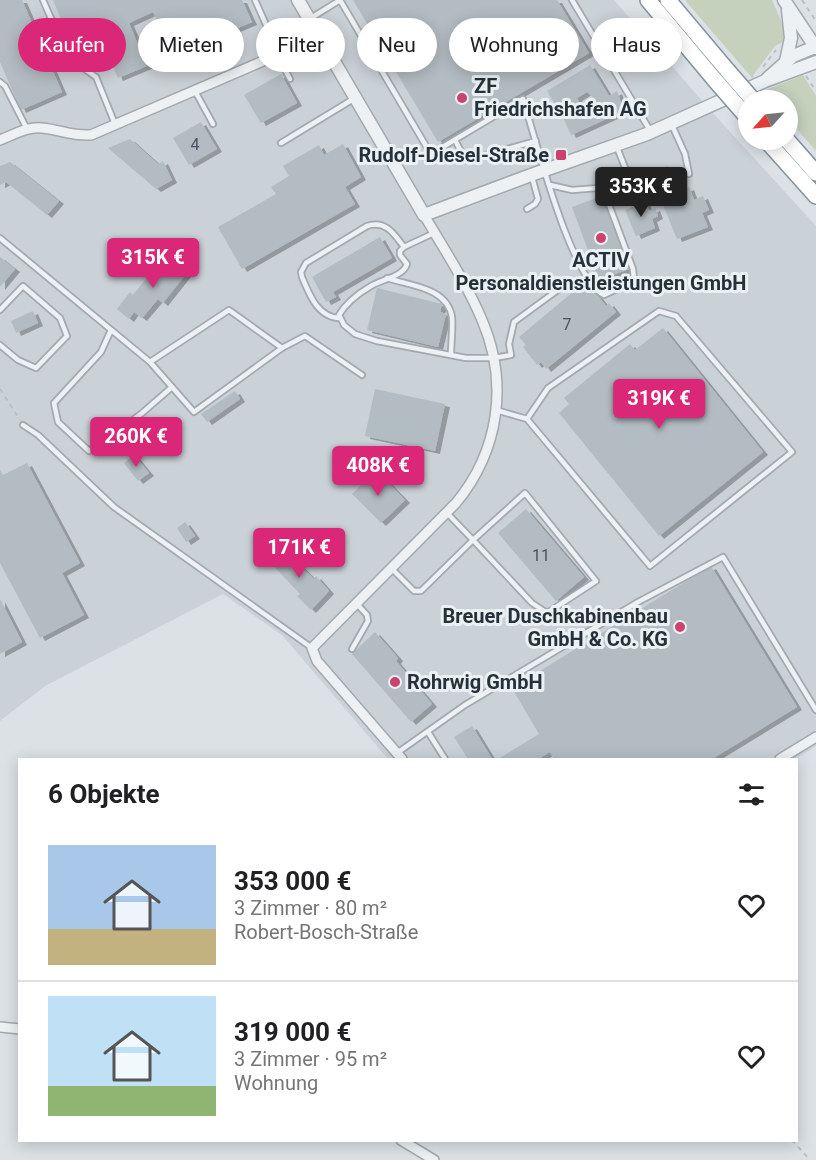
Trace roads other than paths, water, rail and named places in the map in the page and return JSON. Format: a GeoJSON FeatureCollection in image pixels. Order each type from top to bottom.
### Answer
{"type":"FeatureCollection","features":[{"type":"Feature","properties":{"kind":"highway"},"geometry":{"type":"LineString","coordinates":[[648,0],[720,75],[740,90]]}},
{"type":"Feature","properties":{"kind":"highway"},"geometry":{"type":"LineString","coordinates":[[668,0],[738,103]]}},
{"type":"Feature","properties":{"kind":"highway"},"geometry":{"type":"LineString","coordinates":[[775,150],[816,196]]}},
{"type":"Feature","properties":{"kind":"highway"},"geometry":{"type":"LineString","coordinates":[[796,150],[816,173]]}},
{"type":"Feature","properties":{"kind":"street"},"geometry":{"type":"LineString","coordinates":[[298,0],[308,18]]}},
{"type":"Feature","properties":{"kind":"street"},"geometry":{"type":"LineString","coordinates":[[765,81],[797,53],[816,48],[786,3]]}},
{"type":"Feature","properties":{"kind":"street"},"geometry":{"type":"LineString","coordinates":[[786,3],[792,38],[786,61]]}},
{"type":"Feature","properties":{"kind":"street"},"geometry":{"type":"LineString","coordinates":[[424,215],[651,132],[765,81],[816,62]]}},
{"type":"Feature","properties":{"kind":"street"},"geometry":{"type":"LineString","coordinates":[[0,140],[27,129],[41,128],[73,136],[91,135],[256,65]]}},
{"type":"Feature","properties":{"kind":"street"},"geometry":{"type":"LineString","coordinates":[[340,72],[424,215],[481,318],[494,358],[496,375],[496,410],[492,432],[480,468],[468,488],[447,513],[312,648],[317,661],[399,756]]}},
{"type":"Feature","properties":{"kind":"street"},"geometry":{"type":"LineString","coordinates":[[782,758],[816,737]]}},
{"type":"Feature","properties":{"kind":"street"},"geometry":{"type":"LineString","coordinates":[[0,1027],[18,1029]]}},
{"type":"Feature","properties":{"kind":"street"},"geometry":{"type":"LineString","coordinates":[[404,1142],[434,1160]]}},
{"type":"Feature","properties":{"kind":"lane"},"geometry":{"type":"LineString","coordinates":[[43,0],[66,53],[96,77],[115,125]]}},
{"type":"Feature","properties":{"kind":"lane"},"geometry":{"type":"LineString","coordinates":[[255,0],[263,18]]}},
{"type":"Feature","properties":{"kind":"lane"},"geometry":{"type":"LineString","coordinates":[[312,18],[340,0],[429,151],[436,151],[523,99],[545,170],[550,185],[575,256],[594,289],[601,294],[607,294],[632,282],[633,269],[603,191],[598,188],[572,190],[550,185]]}},
{"type":"Feature","properties":{"kind":"lane"},"geometry":{"type":"LineString","coordinates":[[572,0],[651,132]]}},
{"type":"Feature","properties":{"kind":"lane"},"geometry":{"type":"LineString","coordinates":[[286,72],[290,79]]}},
{"type":"Feature","properties":{"kind":"lane"},"geometry":{"type":"LineString","coordinates":[[0,82],[5,86],[27,129]]}},
{"type":"Feature","properties":{"kind":"lane"},"geometry":{"type":"LineString","coordinates":[[195,91],[213,124]]}},
{"type":"Feature","properties":{"kind":"lane"},"geometry":{"type":"LineString","coordinates":[[280,143],[355,98]]}},
{"type":"Feature","properties":{"kind":"lane"},"geometry":{"type":"LineString","coordinates":[[671,123],[685,154],[689,174]]}},
{"type":"Feature","properties":{"kind":"lane"},"geometry":{"type":"LineString","coordinates":[[455,140],[466,158],[471,159],[536,141]]}},
{"type":"Feature","properties":{"kind":"lane"},"geometry":{"type":"LineString","coordinates":[[616,145],[626,170],[630,191]]}},
{"type":"Feature","properties":{"kind":"lane"},"geometry":{"type":"LineString","coordinates":[[527,209],[536,204],[538,199],[531,175]]}},
{"type":"Feature","properties":{"kind":"lane"},"geometry":{"type":"LineString","coordinates":[[404,247],[386,226],[374,224],[367,226],[306,263],[301,272],[302,277],[317,306],[324,313],[340,318],[349,330],[366,337],[466,358],[494,358],[511,355],[509,344],[514,322],[570,281]]}},
{"type":"Feature","properties":{"kind":"lane"},"geometry":{"type":"LineString","coordinates":[[340,318],[341,312],[364,290],[403,272],[407,264],[400,253],[404,247],[434,233]]}},
{"type":"Feature","properties":{"kind":"lane"},"geometry":{"type":"LineString","coordinates":[[0,238],[150,362],[194,412],[282,348],[306,336],[362,375]]}},
{"type":"Feature","properties":{"kind":"lane"},"geometry":{"type":"LineString","coordinates":[[387,279],[432,291],[442,297],[449,308],[452,319],[451,355]]}},
{"type":"Feature","properties":{"kind":"lane"},"geometry":{"type":"LineString","coordinates":[[0,310],[23,286],[60,318],[67,336],[36,368],[18,360],[0,345]]}},
{"type":"Feature","properties":{"kind":"lane"},"geometry":{"type":"LineString","coordinates":[[150,362],[229,310],[282,348]]}},
{"type":"Feature","properties":{"kind":"lane"},"geometry":{"type":"LineString","coordinates":[[496,410],[527,419],[650,566],[792,452],[676,316],[659,311],[548,388],[527,419]]}},
{"type":"Feature","properties":{"kind":"lane"},"geometry":{"type":"LineString","coordinates":[[111,330],[100,352],[54,404],[58,422],[88,451],[141,414],[172,387]]}},
{"type":"Feature","properties":{"kind":"lane"},"geometry":{"type":"LineString","coordinates":[[23,425],[47,443],[114,507],[312,648]]}},
{"type":"Feature","properties":{"kind":"lane"},"geometry":{"type":"LineString","coordinates":[[392,569],[414,591],[421,591],[473,540],[525,493],[596,581],[547,613],[532,603],[473,540],[447,513]]}},
{"type":"Feature","properties":{"kind":"lane"},"geometry":{"type":"LineString","coordinates":[[399,756],[465,705],[627,608],[723,556],[816,711]]}},
{"type":"Feature","properties":{"kind":"lane"},"geometry":{"type":"LineString","coordinates":[[352,649],[368,621],[367,615],[357,604]]}},
{"type":"Feature","properties":{"kind":"lane"},"geometry":{"type":"LineString","coordinates":[[428,732],[444,758]]}},
{"type":"Feature","properties":{"kind":"place","name":"ZF Friedrichshafen AG"},"geometry":{"type":"Point","coordinates":[462,98]}},
{"type":"Feature","properties":{"kind":"place","name":"Rudolf-Diesel-Straße"},"geometry":{"type":"Point","coordinates":[561,155]}},
{"type":"Feature","properties":{"kind":"place","name":"ACTIV Personaldienstleistungen GmbH"},"geometry":{"type":"Point","coordinates":[601,238]}},
{"type":"Feature","properties":{"kind":"place","name":"Breuer Duschkabinenbau GmbH & Co. KG"},"geometry":{"type":"Point","coordinates":[680,627]}},
{"type":"Feature","properties":{"kind":"place","name":"Rohrwig GmbH"},"geometry":{"type":"Point","coordinates":[395,682]}}]}
